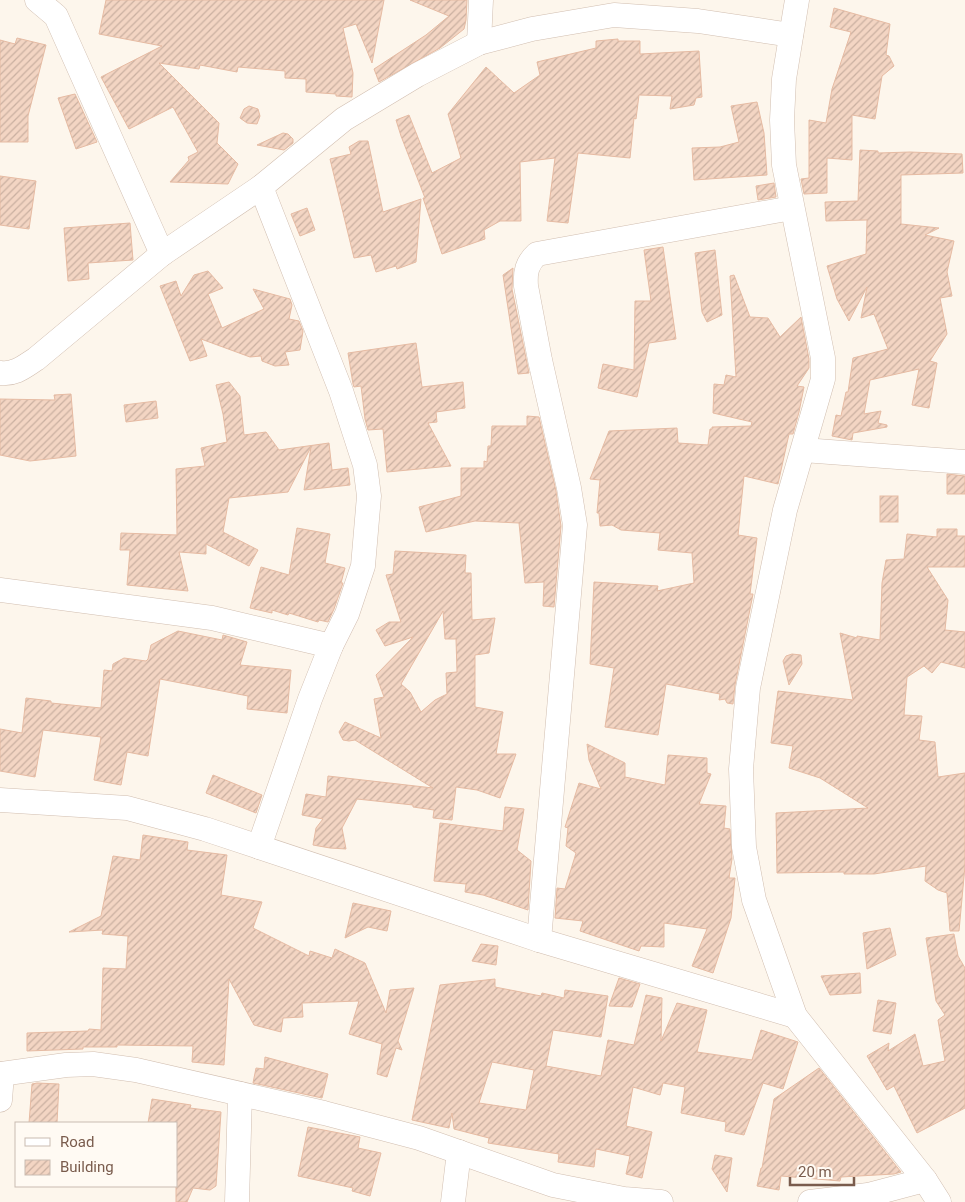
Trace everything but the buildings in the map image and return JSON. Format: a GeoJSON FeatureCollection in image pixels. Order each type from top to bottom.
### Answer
{"type":"FeatureCollection","features":[{"type":"Feature","properties":{"kind":"street"},"geometry":{"type":"LineString","coordinates":[[479,43],[481,0]]}},
{"type":"Feature","properties":{"kind":"street"},"geometry":{"type":"LineString","coordinates":[[797,0],[784,79],[782,120],[784,165],[823,358],[823,378],[785,510],[748,688],[741,769],[744,848],[754,900],[795,1016],[925,1180],[939,1202]]}},
{"type":"Feature","properties":{"kind":"street"},"geometry":{"type":"LineString","coordinates":[[40,1],[56,16],[162,254]]}},
{"type":"Feature","properties":{"kind":"street"},"geometry":{"type":"LineString","coordinates":[[0,373],[16,372],[36,359],[162,254],[261,187],[344,119],[417,75],[479,43],[532,29],[614,15],[698,21],[791,35]]}},
{"type":"Feature","properties":{"kind":"street"},"geometry":{"type":"LineString","coordinates":[[260,847],[310,699],[331,646],[347,614],[363,566],[369,496],[365,464],[341,391],[261,187]]}},
{"type":"Feature","properties":{"kind":"street"},"geometry":{"type":"LineString","coordinates":[[539,940],[575,525],[569,488],[540,360],[526,286],[525,277],[530,260],[537,254],[792,208]]}},
{"type":"Feature","properties":{"kind":"street"},"geometry":{"type":"LineString","coordinates":[[803,450],[965,462]]}},
{"type":"Feature","properties":{"kind":"street"},"geometry":{"type":"LineString","coordinates":[[0,590],[212,618],[331,646]]}},
{"type":"Feature","properties":{"kind":"street"},"geometry":{"type":"LineString","coordinates":[[0,800],[127,808],[205,829],[539,940],[795,1016]]}},
{"type":"Feature","properties":{"kind":"street"},"geometry":{"type":"LineString","coordinates":[[0,1100],[1,1074],[66,1065],[108,1066],[324,1113],[419,1138],[553,1185],[624,1199],[661,1202]]}},
{"type":"Feature","properties":{"kind":"street"},"geometry":{"type":"LineString","coordinates":[[237,1202],[240,1094]]}},
{"type":"Feature","properties":{"kind":"street"},"geometry":{"type":"LineString","coordinates":[[454,1202],[459,1152]]}},
{"type":"Feature","properties":{"kind":"street"},"geometry":{"type":"LineString","coordinates":[[810,1202],[868,1195],[925,1180]]}}]}
